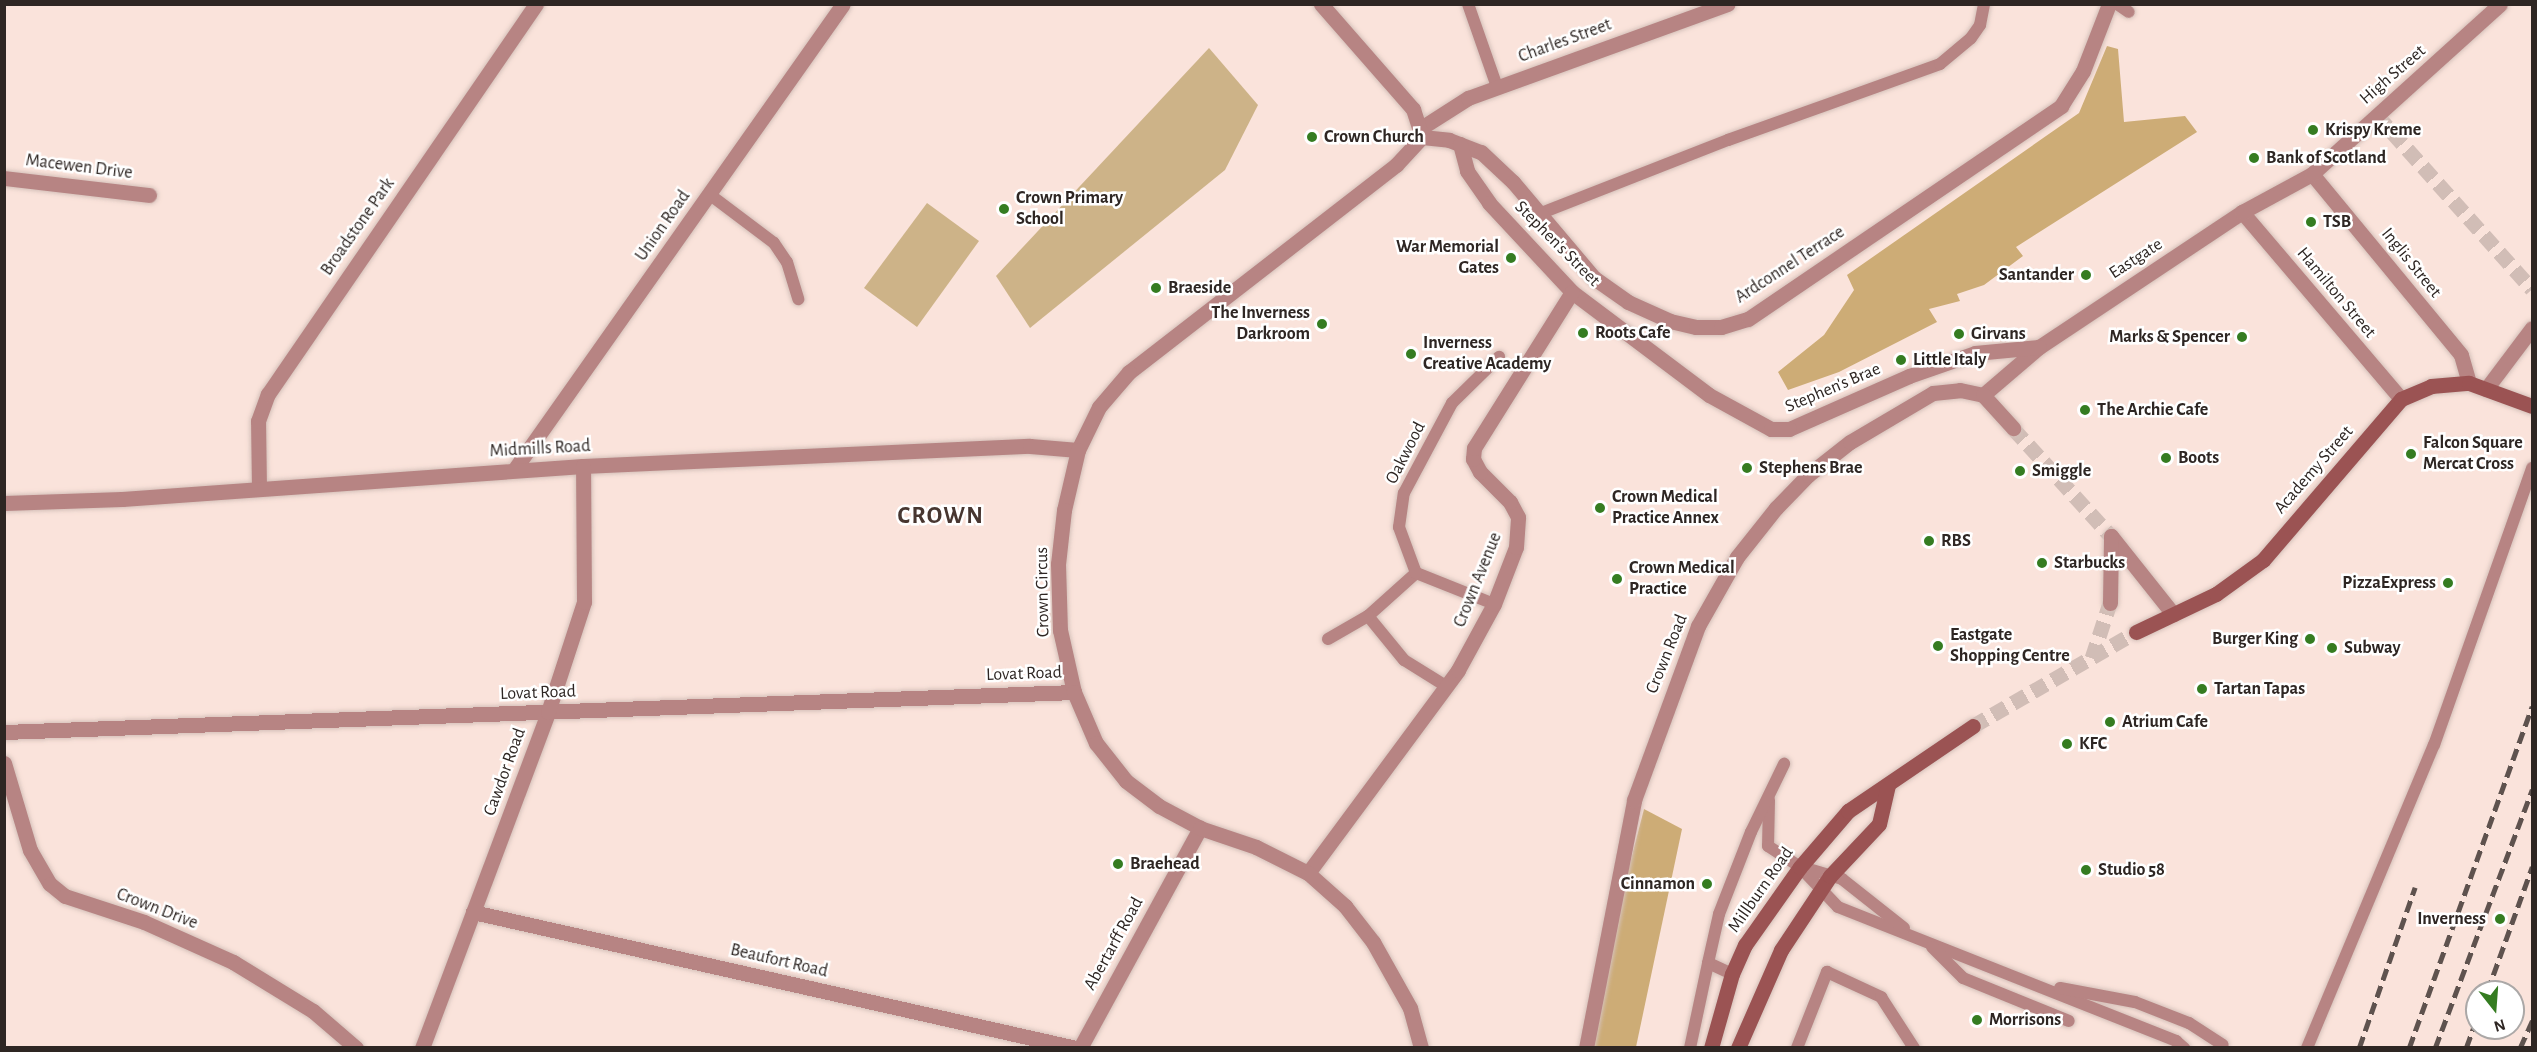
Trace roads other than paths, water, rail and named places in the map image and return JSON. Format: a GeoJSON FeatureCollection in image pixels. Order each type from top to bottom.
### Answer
{"type":"FeatureCollection","features":[{"type":"Feature","properties":{"kind":"main road","name":"Academy Street"},"geometry":{"type":"LineString","coordinates":[[2136,632],[2216,594],[2263,560],[2401,399],[2431,386],[2469,383],[2532,406]]}},
{"type":"Feature","properties":{"kind":"main road","name":"Millburn Road"},"geometry":{"type":"LineString","coordinates":[[1711,1047],[1732,974],[1745,945],[1800,867],[1848,811],[1973,726]]}},
{"type":"Feature","properties":{"kind":"main road"},"geometry":{"type":"LineString","coordinates":[[1738,1047],[1781,950],[1826,883],[1879,824],[1888,785]]}},
{"type":"Feature","properties":{"kind":"street","name":"Broadstone Park"},"geometry":{"type":"LineString","coordinates":[[258,489],[258,421],[268,394],[536,4]]}},
{"type":"Feature","properties":{"kind":"street","name":"Union Road"},"geometry":{"type":"LineString","coordinates":[[514,470],[843,4]]}},
{"type":"Feature","properties":{"kind":"street"},"geometry":{"type":"LineString","coordinates":[[1321,4],[1413,109],[1421,132]]}},
{"type":"Feature","properties":{"kind":"street","name":"Charles Street"},"geometry":{"type":"LineString","coordinates":[[1421,132],[1459,103],[1497,87],[1728,4]]}},
{"type":"Feature","properties":{"kind":"street","name":"Ardconnel Terrace"},"geometry":{"type":"LineString","coordinates":[[1421,132],[1480,152],[1513,182],[1594,278],[1628,302],[1696,327],[1721,327],[1748,319],[2061,106],[2083,71],[2109,4]]}},
{"type":"Feature","properties":{"kind":"street","name":"High Street"},"geometry":{"type":"LineString","coordinates":[[2312,174],[2500,4]]}},
{"type":"Feature","properties":{"kind":"street","name":"Crown Circus"},"geometry":{"type":"LineString","coordinates":[[1421,132],[1411,152],[1129,372],[1099,407],[1078,450],[1064,510],[1058,564],[1060,630],[1074,692],[1096,743],[1126,781],[1159,806],[1200,828],[1256,847],[1308,873],[1345,906],[1373,942],[1410,1008],[1421,1047]]}},
{"type":"Feature","properties":{"kind":"street","name":"Stephen's Street"},"geometry":{"type":"LineString","coordinates":[[1460,144],[1467,171],[1489,203],[1572,292],[1709,395]]}},
{"type":"Feature","properties":{"kind":"street","name":"Eastgate"},"geometry":{"type":"LineString","coordinates":[[1975,353],[2039,347],[2242,212],[2312,174]]}},
{"type":"Feature","properties":{"kind":"street","name":"Inglis Street"},"geometry":{"type":"LineString","coordinates":[[2312,174],[2461,355],[2469,383]]}},
{"type":"Feature","properties":{"kind":"street","name":"Macewen Drive"},"geometry":{"type":"LineString","coordinates":[[4,178],[149,195]]}},
{"type":"Feature","properties":{"kind":"street","name":"Hamilton Street"},"geometry":{"type":"LineString","coordinates":[[2242,212],[2401,399]]}},
{"type":"Feature","properties":{"kind":"street","name":"Crown Avenue"},"geometry":{"type":"LineString","coordinates":[[1308,873],[1446,686],[1494,604],[1516,547],[1518,517],[1510,502],[1480,472],[1473,459],[1474,448],[1572,292]]}},
{"type":"Feature","properties":{"kind":"street"},"geometry":{"type":"LineString","coordinates":[[2486,389],[2532,328]]}},
{"type":"Feature","properties":{"kind":"street"},"geometry":{"type":"LineString","coordinates":[[2013,428],[1983,395],[2039,347]]}},
{"type":"Feature","properties":{"kind":"street","name":"Stephen's Brae"},"geometry":{"type":"LineString","coordinates":[[1709,395],[1771,429],[1789,429],[1909,376],[1975,353]]}},
{"type":"Feature","properties":{"kind":"street","name":"Crown Road"},"geometry":{"type":"LineString","coordinates":[[1586,1047],[1634,800],[1698,626],[1737,557],[1776,508],[1850,442],[1933,393],[1960,390],[1983,395]]}},
{"type":"Feature","properties":{"kind":"street","name":"Midmills Road"},"geometry":{"type":"LineString","coordinates":[[4,503],[258,489],[583,466],[1030,446],[1078,450]]}},
{"type":"Feature","properties":{"kind":"street","name":"Cawdor Road"},"geometry":{"type":"LineString","coordinates":[[422,1047],[548,712],[584,602],[583,466]]}},
{"type":"Feature","properties":{"kind":"street"},"geometry":{"type":"LineString","coordinates":[[2110,603],[2110,537],[2173,614]]}},
{"type":"Feature","properties":{"kind":"street","name":"Lovat Road"},"geometry":{"type":"LineString","coordinates":[[4,732],[1074,692]]}},
{"type":"Feature","properties":{"kind":"street","name":"Crown Drive"},"geometry":{"type":"LineString","coordinates":[[4,763],[30,850],[50,884],[66,896],[144,922],[233,962],[314,1011],[356,1047]]}},
{"type":"Feature","properties":{"kind":"street","name":"Abertarff Road"},"geometry":{"type":"LineString","coordinates":[[1078,1047],[1200,828]]}},
{"type":"Feature","properties":{"kind":"street","name":"Beaufort Road"},"geometry":{"type":"LineString","coordinates":[[473,912],[1078,1047]]}},
{"type":"Feature","properties":{"kind":"lane"},"geometry":{"type":"LineString","coordinates":[[1468,4],[1497,87]]}},
{"type":"Feature","properties":{"kind":"lane"},"geometry":{"type":"LineString","coordinates":[[1539,214],[1728,140],[1940,64],[1971,38],[1980,25],[1984,4]]}},
{"type":"Feature","properties":{"kind":"lane"},"geometry":{"type":"LineString","coordinates":[[2117,4],[2129,12]]}},
{"type":"Feature","properties":{"kind":"lane"},"geometry":{"type":"LineString","coordinates":[[709,194],[774,243],[787,262],[798,299]]}},
{"type":"Feature","properties":{"kind":"lane","name":"Oakwood"},"geometry":{"type":"LineString","coordinates":[[1416,573],[1399,527],[1404,493],[1452,403],[1499,357]]}},
{"type":"Feature","properties":{"kind":"lane"},"geometry":{"type":"LineString","coordinates":[[2307,1047],[2434,746],[2532,468]]}},
{"type":"Feature","properties":{"kind":"lane"},"geometry":{"type":"LineString","coordinates":[[1328,639],[1368,616],[1416,573],[1494,604]]}},
{"type":"Feature","properties":{"kind":"lane"},"geometry":{"type":"LineString","coordinates":[[1368,616],[1404,660],[1446,686]]}},
{"type":"Feature","properties":{"kind":"lane"},"geometry":{"type":"LineString","coordinates":[[1690,1047],[1722,903],[1751,832],[1769,800],[1784,764]]}},
{"type":"Feature","properties":{"kind":"lane"},"geometry":{"type":"LineString","coordinates":[[1769,800],[1768,846],[1826,883],[1839,907],[1855,916],[1909,933],[2176,1041],[2184,1047]]}},
{"type":"Feature","properties":{"kind":"lane"},"geometry":{"type":"LineString","coordinates":[[1826,883],[1842,879],[1863,892],[1909,933]]}},
{"type":"Feature","properties":{"kind":"lane"},"geometry":{"type":"LineString","coordinates":[[1928,942],[1963,978],[2068,1021]]}},
{"type":"Feature","properties":{"kind":"lane"},"geometry":{"type":"LineString","coordinates":[[1708,963],[1732,974]]}},
{"type":"Feature","properties":{"kind":"lane"},"geometry":{"type":"LineString","coordinates":[[1797,1047],[1827,972],[1881,997],[1914,1047]]}},
{"type":"Feature","properties":{"kind":"lane"},"geometry":{"type":"LineString","coordinates":[[2032,983],[2135,1002],[2189,1023],[2223,1045]]}},
{"type":"Feature","properties":{"kind":"tunnel"},"geometry":{"type":"LineString","coordinates":[[2377,115],[2532,289]]}},
{"type":"Feature","properties":{"kind":"tunnel"},"geometry":{"type":"LineString","coordinates":[[2013,428],[2111,536]]}},
{"type":"Feature","properties":{"kind":"tunnel"},"geometry":{"type":"LineString","coordinates":[[2092,658],[2110,603]]}},
{"type":"Feature","properties":{"kind":"tunnel"},"geometry":{"type":"LineString","coordinates":[[1973,726],[2136,632]]}},
{"type":"Feature","properties":{"kind":"railway"},"geometry":{"type":"LineString","coordinates":[[2409,1048],[2532,707]]}},
{"type":"Feature","properties":{"kind":"railway"},"geometry":{"type":"LineString","coordinates":[[2435,1048],[2532,790]]}},
{"type":"Feature","properties":{"kind":"railway"},"geometry":{"type":"LineString","coordinates":[[2491,980],[2532,867]]}},
{"type":"Feature","properties":{"kind":"railway"},"geometry":{"type":"LineString","coordinates":[[2359,1048],[2415,887]]}},
{"type":"Feature","properties":{"kind":"railway"},"geometry":{"type":"LineString","coordinates":[[2520,1048],[2532,1021]]}},
{"type":"Feature","properties":{"kind":"railway"},"geometry":{"type":"LineString","coordinates":[[2466,1048],[2469,1040]]}},
{"type":"Feature","properties":{"kind":"place","name":"Krispy Kreme"},"geometry":{"type":"Point","coordinates":[2313,130]}},
{"type":"Feature","properties":{"kind":"place","name":"Crown Church"},"geometry":{"type":"Point","coordinates":[1312,137]}},
{"type":"Feature","properties":{"kind":"place","name":"Bank of Scotland"},"geometry":{"type":"Point","coordinates":[2254,158]}},
{"type":"Feature","properties":{"kind":"place","name":"Crown Primary School"},"geometry":{"type":"Point","coordinates":[1004,209]}},
{"type":"Feature","properties":{"kind":"place","name":"TSB"},"geometry":{"type":"Point","coordinates":[2311,222]}},
{"type":"Feature","properties":{"kind":"place","name":"War Memorial Gates"},"geometry":{"type":"Point","coordinates":[1511,258]}},
{"type":"Feature","properties":{"kind":"place","name":"Santander"},"geometry":{"type":"Point","coordinates":[2086,275]}},
{"type":"Feature","properties":{"kind":"place","name":"Braeside"},"geometry":{"type":"Point","coordinates":[1156,288]}},
{"type":"Feature","properties":{"kind":"place","name":"The Inverness Darkroom"},"geometry":{"type":"Point","coordinates":[1322,324]}},
{"type":"Feature","properties":{"kind":"place","name":"Roots Cafe"},"geometry":{"type":"Point","coordinates":[1583,333]}},
{"type":"Feature","properties":{"kind":"place","name":"Girvans"},"geometry":{"type":"Point","coordinates":[1959,334]}},
{"type":"Feature","properties":{"kind":"place","name":"Marks & Spencer"},"geometry":{"type":"Point","coordinates":[2242,337]}},
{"type":"Feature","properties":{"kind":"place","name":"Inverness Creative Academy"},"geometry":{"type":"Point","coordinates":[1411,354]}},
{"type":"Feature","properties":{"kind":"place","name":"Little Italy"},"geometry":{"type":"Point","coordinates":[1901,360]}},
{"type":"Feature","properties":{"kind":"place","name":"The Archie Cafe"},"geometry":{"type":"Point","coordinates":[2085,410]}},
{"type":"Feature","properties":{"kind":"place","name":"Falcon Square Mercat Cross"},"geometry":{"type":"Point","coordinates":[2411,454]}},
{"type":"Feature","properties":{"kind":"place","name":"Boots"},"geometry":{"type":"Point","coordinates":[2166,458]}},
{"type":"Feature","properties":{"kind":"place","name":"Stephens Brae"},"geometry":{"type":"Point","coordinates":[1747,468]}},
{"type":"Feature","properties":{"kind":"place","name":"Smiggle"},"geometry":{"type":"Point","coordinates":[2020,471]}},
{"type":"Feature","properties":{"kind":"place","name":"Crown Medical Practice Annex"},"geometry":{"type":"Point","coordinates":[1600,508]}},
{"type":"Feature","properties":{"kind":"place","name":"RBS"},"geometry":{"type":"Point","coordinates":[1929,541]}},
{"type":"Feature","properties":{"kind":"place","name":"Starbucks"},"geometry":{"type":"Point","coordinates":[2042,563]}},
{"type":"Feature","properties":{"kind":"place","name":"Crown Medical Practice"},"geometry":{"type":"Point","coordinates":[1617,579]}},
{"type":"Feature","properties":{"kind":"place","name":"PizzaExpress"},"geometry":{"type":"Point","coordinates":[2448,583]}},
{"type":"Feature","properties":{"kind":"place","name":"Burger King"},"geometry":{"type":"Point","coordinates":[2310,639]}},
{"type":"Feature","properties":{"kind":"place","name":"Eastgate Shopping Centre"},"geometry":{"type":"Point","coordinates":[1938,646]}},
{"type":"Feature","properties":{"kind":"place","name":"Subway"},"geometry":{"type":"Point","coordinates":[2332,648]}},
{"type":"Feature","properties":{"kind":"place","name":"Tartan Tapas"},"geometry":{"type":"Point","coordinates":[2202,689]}},
{"type":"Feature","properties":{"kind":"place","name":"Atrium Cafe"},"geometry":{"type":"Point","coordinates":[2110,722]}},
{"type":"Feature","properties":{"kind":"place","name":"KFC"},"geometry":{"type":"Point","coordinates":[2067,744]}},
{"type":"Feature","properties":{"kind":"place","name":"Braehead"},"geometry":{"type":"Point","coordinates":[1118,864]}},
{"type":"Feature","properties":{"kind":"place","name":"Studio 58"},"geometry":{"type":"Point","coordinates":[2086,870]}},
{"type":"Feature","properties":{"kind":"place","name":"Cinnamon"},"geometry":{"type":"Point","coordinates":[1707,884]}},
{"type":"Feature","properties":{"kind":"place","name":"Inverness"},"geometry":{"type":"Point","coordinates":[2500,919]}},
{"type":"Feature","properties":{"kind":"place","name":"Morrisons"},"geometry":{"type":"Point","coordinates":[1977,1020]}},
{"type":"Feature","properties":{"kind":"district","name":"CROWN"},"geometry":{"type":"Point","coordinates":[941,517]}}]}
